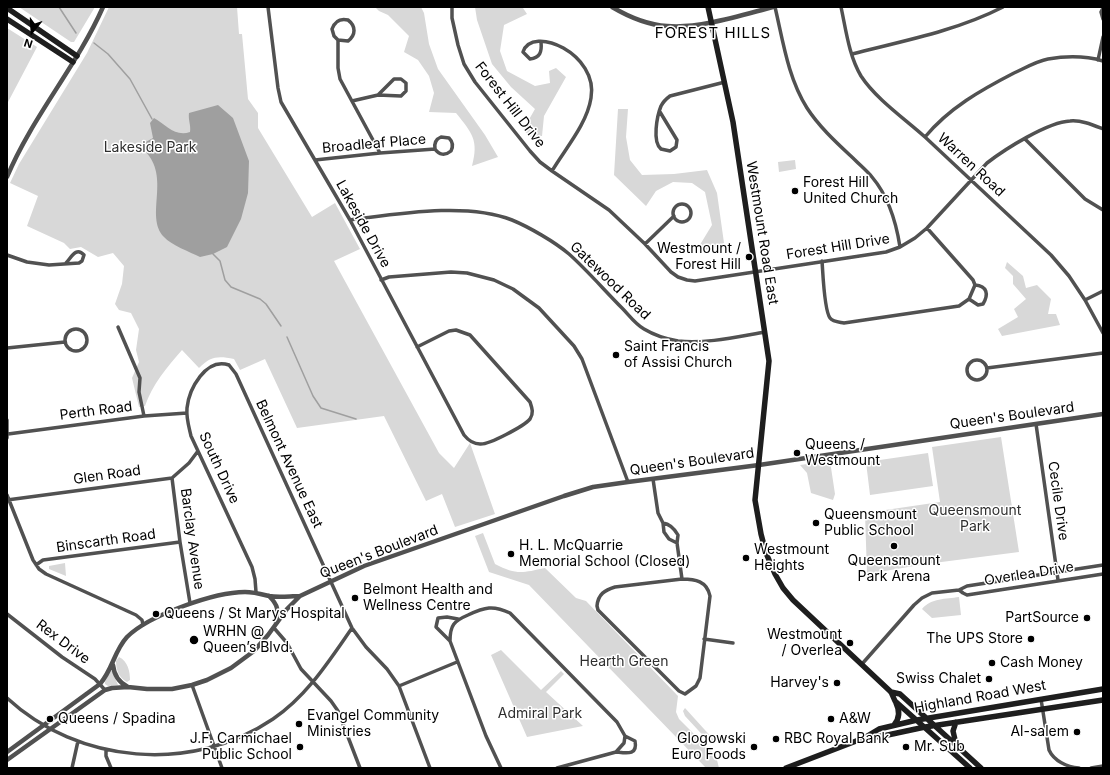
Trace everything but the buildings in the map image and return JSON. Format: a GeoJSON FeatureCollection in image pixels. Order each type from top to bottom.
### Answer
{"type":"FeatureCollection","features":[{"type":"Feature","properties":{"kind":"main road","name":"Westmount Road East"},"geometry":{"type":"LineString","coordinates":[[708,7],[733,122],[769,368],[755,500],[761,534],[775,574],[783,588],[793,600],[891,692]]}},
{"type":"Feature","properties":{"kind":"main road"},"geometry":{"type":"LineString","coordinates":[[7,8],[76,56]]}},
{"type":"Feature","properties":{"kind":"main road"},"geometry":{"type":"LineString","coordinates":[[7,19],[73,62]]}},
{"type":"Feature","properties":{"kind":"main road","name":"Highland Road West"},"geometry":{"type":"LineString","coordinates":[[786,768],[864,738],[879,729],[894,725],[927,718],[1103,689]]}},
{"type":"Feature","properties":{"kind":"main road"},"geometry":{"type":"LineString","coordinates":[[891,692],[899,709],[898,719],[894,725]]}},
{"type":"Feature","properties":{"kind":"main road"},"geometry":{"type":"LineString","coordinates":[[891,692],[900,694],[982,768]]}},
{"type":"Feature","properties":{"kind":"main road","name":"Highland Road West"},"geometry":{"type":"LineString","coordinates":[[864,738],[1043,708],[1103,700]]}},
{"type":"Feature","properties":{"kind":"main road"},"geometry":{"type":"LineString","coordinates":[[895,701],[970,768]]}},
{"type":"Feature","properties":{"kind":"main road"},"geometry":{"type":"LineString","coordinates":[[956,722],[953,731],[957,746]]}},
{"type":"Feature","properties":{"kind":"street"},"geometry":{"type":"LineString","coordinates":[[7,177],[20,149],[73,62],[103,7]]}},
{"type":"Feature","properties":{"kind":"street","name":"Lakeside Drive"},"geometry":{"type":"LineString","coordinates":[[268,7],[281,102],[350,220],[381,280],[464,435],[471,442],[479,444],[487,443],[523,425],[530,419],[533,409],[530,402],[470,335],[463,331],[449,330],[417,347]]}},
{"type":"Feature","properties":{"kind":"street","name":"Forest Hill Drive"},"geometry":{"type":"LineString","coordinates":[[452,7],[452,18],[464,64],[475,82],[530,151],[540,162],[552,171],[606,207],[645,244],[671,272],[678,277],[687,280],[822,262],[886,252],[900,247],[915,238],[927,228],[971,181],[996,157],[1025,139],[1055,124],[1069,121],[1085,122],[1103,129]]}},
{"type":"Feature","properties":{"kind":"street"},"geometry":{"type":"LineString","coordinates":[[612,7],[637,20],[667,26],[682,26],[711,22],[774,7],[790,71],[795,85],[807,108],[824,131],[871,176],[881,188],[888,201],[894,218],[900,247]]}},
{"type":"Feature","properties":{"kind":"street","name":"Warren Road"},"geometry":{"type":"LineString","coordinates":[[841,7],[852,54],[862,77],[875,93],[925,137],[1051,256],[1069,276],[1085,300],[1103,333]]}},
{"type":"Feature","properties":{"kind":"street"},"geometry":{"type":"LineString","coordinates":[[852,54],[959,26],[981,18],[1003,7]]}},
{"type":"Feature","properties":{"kind":"street"},"geometry":{"type":"LineString","coordinates":[[1103,8],[1101,12],[1103,19]]}},
{"type":"Feature","properties":{"kind":"street"},"geometry":{"type":"LineString","coordinates":[[338,40],[348,40],[353,36],[353,25],[348,20],[339,20],[333,25],[332,33],[338,40],[338,68],[340,79],[380,153]]}},
{"type":"Feature","properties":{"kind":"street"},"geometry":{"type":"LineString","coordinates":[[1098,60],[1103,37]]}},
{"type":"Feature","properties":{"kind":"street"},"geometry":{"type":"LineString","coordinates":[[541,42],[542,49],[536,58],[530,59],[525,56],[523,52],[528,44],[536,42],[541,42],[553,44],[564,48],[580,60],[585,67],[590,77],[592,88],[592,97],[586,114],[552,171]]}},
{"type":"Feature","properties":{"kind":"street"},"geometry":{"type":"LineString","coordinates":[[925,137],[956,106],[1025,68],[1047,59],[1074,57],[1103,61]]}},
{"type":"Feature","properties":{"kind":"street"},"geometry":{"type":"LineString","coordinates":[[352,101],[378,95],[401,96],[406,91],[406,83],[401,79],[394,78],[378,95]]}},
{"type":"Feature","properties":{"kind":"street"},"geometry":{"type":"LineString","coordinates":[[660,112],[677,140],[676,147],[670,152],[661,150],[656,143],[657,122],[660,112],[662,106],[665,100],[670,96],[725,82]]}},
{"type":"Feature","properties":{"kind":"street","name":"Broadleaf Place"},"geometry":{"type":"LineString","coordinates":[[315,160],[435,149],[441,154],[448,154],[452,149],[452,142],[449,138],[441,137],[436,141],[435,149]]}},
{"type":"Feature","properties":{"kind":"street"},"geometry":{"type":"LineString","coordinates":[[1025,139],[1085,199],[1103,210]]}},
{"type":"Feature","properties":{"kind":"street"},"geometry":{"type":"LineString","coordinates":[[645,244],[674,216],[675,209],[679,205],[686,206],[691,212],[690,218],[685,222],[678,221],[674,216]]}},
{"type":"Feature","properties":{"kind":"street","name":"Gatewood Road"},"geometry":{"type":"LineString","coordinates":[[350,220],[439,211],[464,211],[490,214],[511,220],[530,229],[568,254],[636,323],[653,334],[677,341],[690,341],[721,339],[764,332]]}},
{"type":"Feature","properties":{"kind":"street"},"geometry":{"type":"LineString","coordinates":[[927,228],[975,285]]}},
{"type":"Feature","properties":{"kind":"street"},"geometry":{"type":"LineString","coordinates":[[7,255],[27,262],[49,266],[66,263],[79,263],[82,261],[84,255],[78,252],[74,253],[66,263]]}},
{"type":"Feature","properties":{"kind":"street"},"geometry":{"type":"LineString","coordinates":[[822,262],[827,309],[830,318],[836,322],[959,306],[969,299],[975,285]]}},
{"type":"Feature","properties":{"kind":"street"},"geometry":{"type":"LineString","coordinates":[[381,280],[451,272],[467,273],[494,280],[513,289],[533,304],[574,346],[582,359],[628,482]]}},
{"type":"Feature","properties":{"kind":"street"},"geometry":{"type":"LineString","coordinates":[[969,299],[978,305],[983,304],[986,299],[985,288],[981,285],[975,285]]}},
{"type":"Feature","properties":{"kind":"street"},"geometry":{"type":"LineString","coordinates":[[1085,300],[1103,291]]}},
{"type":"Feature","properties":{"kind":"street"},"geometry":{"type":"LineString","coordinates":[[118,327],[140,378],[139,392],[144,416]]}},
{"type":"Feature","properties":{"kind":"street"},"geometry":{"type":"LineString","coordinates":[[74,330],[84,332],[87,339],[83,349],[76,351],[70,350],[66,342],[67,335],[74,330]]}},
{"type":"Feature","properties":{"kind":"street"},"geometry":{"type":"LineString","coordinates":[[7,348],[66,342]]}},
{"type":"Feature","properties":{"kind":"street"},"geometry":{"type":"LineString","coordinates":[[987,368],[1103,353]]}},
{"type":"Feature","properties":{"kind":"street"},"geometry":{"type":"LineString","coordinates":[[974,361],[982,361],[987,368],[987,374],[985,377],[979,380],[972,379],[967,372],[968,366],[974,361]]}},
{"type":"Feature","properties":{"kind":"street","name":"South Drive"},"geometry":{"type":"LineString","coordinates":[[220,363],[208,368],[196,382],[190,397],[187,413],[191,436],[252,567],[256,592]]}},
{"type":"Feature","properties":{"kind":"street","name":"Belmont Avenue East"},"geometry":{"type":"LineString","coordinates":[[220,363],[229,365],[236,374],[352,628],[366,647],[387,669],[399,686],[430,768]]}},
{"type":"Feature","properties":{"kind":"street","name":"Perth Road"},"geometry":{"type":"LineString","coordinates":[[8,434],[144,416],[187,413]]}},
{"type":"Feature","properties":{"kind":"street","name":"Queen's Boulevard"},"geometry":{"type":"LineString","coordinates":[[7,760],[105,690],[128,687],[147,690],[165,690],[192,685],[217,676],[254,651],[287,609],[300,596],[330,581],[364,566],[564,496],[593,487],[759,465],[1103,414]]}},
{"type":"Feature","properties":{"kind":"street"},"geometry":{"type":"LineString","coordinates":[[7,420],[7,438]]}},
{"type":"Feature","properties":{"kind":"street","name":"Cecile Drive"},"geometry":{"type":"LineString","coordinates":[[1036,424],[1058,580]]}},
{"type":"Feature","properties":{"kind":"street"},"geometry":{"type":"LineString","coordinates":[[172,478],[189,463],[198,451]]}},
{"type":"Feature","properties":{"kind":"street","name":"Glen Road"},"geometry":{"type":"LineString","coordinates":[[8,498],[172,478]]}},
{"type":"Feature","properties":{"kind":"street","name":"Barclay Avenue"},"geometry":{"type":"LineString","coordinates":[[172,478],[190,604]]}},
{"type":"Feature","properties":{"kind":"street"},"geometry":{"type":"LineString","coordinates":[[652,479],[658,513],[663,523],[662,527],[666,536],[672,542],[677,543]]}},
{"type":"Feature","properties":{"kind":"street"},"geometry":{"type":"LineString","coordinates":[[8,498],[36,565],[46,574],[140,618],[143,625]]}},
{"type":"Feature","properties":{"kind":"street"},"geometry":{"type":"LineString","coordinates":[[663,523],[668,524],[676,530],[678,535],[677,543],[682,580]]}},
{"type":"Feature","properties":{"kind":"street","name":"Binscarth Road"},"geometry":{"type":"LineString","coordinates":[[36,565],[44,560],[180,542]]}},
{"type":"Feature","properties":{"kind":"street","name":"Overlea Drive"},"geometry":{"type":"LineString","coordinates":[[862,664],[922,598],[932,593],[959,590],[967,586],[1103,565]]}},
{"type":"Feature","properties":{"kind":"street","name":"Overlea Drive"},"geometry":{"type":"LineString","coordinates":[[959,590],[967,595],[1103,574]]}},
{"type":"Feature","properties":{"kind":"street"},"geometry":{"type":"LineString","coordinates":[[682,580],[698,580],[706,586],[709,590],[710,596],[704,639],[699,682],[693,690],[683,693],[679,692],[598,610],[597,606],[599,596],[607,589],[616,587],[682,580]]}},
{"type":"Feature","properties":{"kind":"street","name":"Queen's Boulevard"},"geometry":{"type":"LineString","coordinates":[[7,752],[100,684],[110,671],[120,646],[128,636],[143,625],[158,617],[208,598],[227,594],[256,592],[269,596],[300,596]]}},
{"type":"Feature","properties":{"kind":"street"},"geometry":{"type":"LineString","coordinates":[[269,596],[276,604],[278,611],[274,626],[287,643],[301,669],[338,711],[360,768]]}},
{"type":"Feature","properties":{"kind":"street"},"geometry":{"type":"LineString","coordinates":[[500,768],[486,736],[450,641],[451,629],[453,624],[458,619],[485,607],[510,613],[617,722],[625,736],[635,741],[636,745],[630,754],[616,752],[556,768]]}},
{"type":"Feature","properties":{"kind":"street","name":"Rex Drive"},"geometry":{"type":"LineString","coordinates":[[7,614],[62,658],[96,679],[105,690]]}},
{"type":"Feature","properties":{"kind":"street"},"geometry":{"type":"LineString","coordinates":[[450,641],[436,627],[438,618],[447,616],[458,619]]}},
{"type":"Feature","properties":{"kind":"street"},"geometry":{"type":"LineString","coordinates":[[7,698],[38,722],[78,741],[106,750],[126,754],[163,756],[177,755],[230,742],[273,719],[296,700],[312,683],[332,659],[352,628]]}},
{"type":"Feature","properties":{"kind":"street"},"geometry":{"type":"LineString","coordinates":[[704,639],[733,643]]}},
{"type":"Feature","properties":{"kind":"street"},"geometry":{"type":"LineString","coordinates":[[114,659],[114,671],[116,677],[119,682],[128,687]]}},
{"type":"Feature","properties":{"kind":"street"},"geometry":{"type":"LineString","coordinates":[[399,686],[457,662]]}},
{"type":"Feature","properties":{"kind":"street"},"geometry":{"type":"LineString","coordinates":[[192,685],[222,768]]}},
{"type":"Feature","properties":{"kind":"street"},"geometry":{"type":"LineString","coordinates":[[1041,699],[1048,745],[1051,754],[1061,762],[1079,768]]}},
{"type":"Feature","properties":{"kind":"street"},"geometry":{"type":"LineString","coordinates":[[616,752],[624,743],[625,736]]}},
{"type":"Feature","properties":{"kind":"street"},"geometry":{"type":"LineString","coordinates":[[72,768],[78,741]]}},
{"type":"Feature","properties":{"kind":"street"},"geometry":{"type":"LineString","coordinates":[[106,750],[106,756],[111,768]]}},
{"type":"Feature","properties":{"kind":"street"},"geometry":{"type":"LineString","coordinates":[[1091,768],[1103,766]]}},
{"type":"Feature","properties":{"kind":"green space"},"geometry":{"type":"Polygon","coordinates":[[[19,7],[95,7],[74,42],[71,42],[19,7]]]}},
{"type":"Feature","properties":{"kind":"green space","name":"Lakeside Park"},"geometry":{"type":"Polygon","coordinates":[[[109,7],[237,7],[239,34],[242,34],[248,99],[258,113],[258,128],[312,217],[335,203],[360,249],[334,261],[439,453],[454,468],[470,443],[495,514],[455,527],[442,494],[426,501],[384,416],[297,428],[265,359],[240,370],[234,359],[219,357],[207,361],[199,368],[182,350],[156,384],[145,406],[139,407],[132,378],[139,362],[136,350],[139,329],[131,313],[119,310],[115,304],[122,284],[124,266],[113,253],[98,257],[81,247],[70,249],[64,243],[27,226],[38,196],[10,183],[19,164],[87,53],[109,7]]]}},
{"type":"Feature","properties":{"kind":"green space"},"geometry":{"type":"Polygon","coordinates":[[[375,7],[421,7],[424,13],[429,44],[438,69],[485,135],[498,157],[472,166],[475,150],[473,137],[470,132],[456,113],[429,112],[434,93],[429,76],[418,60],[404,52],[409,36],[388,15],[379,11],[375,7]]]}},
{"type":"Feature","properties":{"kind":"green space"},"geometry":{"type":"Polygon","coordinates":[[[475,7],[523,8],[527,14],[504,25],[500,51],[507,71],[535,86],[550,83],[549,71],[556,68],[566,77],[544,116],[542,136],[531,137],[523,130],[535,109],[511,87],[492,64],[477,20],[475,7]]]}},
{"type":"Feature","properties":{"kind":"green space"},"geometry":{"type":"Polygon","coordinates":[[[7,28],[37,47],[7,104],[7,28]]]}},
{"type":"Feature","properties":{"kind":"green space"},"geometry":{"type":"Polygon","coordinates":[[[618,109],[628,109],[626,137],[630,160],[642,175],[674,174],[707,170],[717,193],[724,243],[709,250],[698,248],[712,225],[705,192],[692,183],[673,182],[656,191],[646,206],[614,175],[618,109]]]}},
{"type":"Feature","properties":{"kind":"green space"},"geometry":{"type":"Polygon","coordinates":[[[795,160],[796,169],[779,172],[778,162],[795,160]]]}},
{"type":"Feature","properties":{"kind":"green space"},"geometry":{"type":"Polygon","coordinates":[[[1007,262],[1023,276],[1026,288],[1037,285],[1051,299],[1048,314],[1056,314],[1060,325],[1002,336],[998,329],[1018,317],[1014,309],[1026,299],[1013,284],[1013,276],[1005,268],[1007,262]]]}},
{"type":"Feature","properties":{"kind":"green space","name":"Queensmount Park"},"geometry":{"type":"Polygon","coordinates":[[[1001,437],[1019,552],[926,564],[867,574],[865,513],[940,502],[932,447],[1001,437]]]}},
{"type":"Feature","properties":{"kind":"green space"},"geometry":{"type":"Polygon","coordinates":[[[928,453],[933,486],[870,495],[866,462],[928,453]]]}},
{"type":"Feature","properties":{"kind":"green space"},"geometry":{"type":"Polygon","coordinates":[[[830,461],[835,494],[833,500],[811,493],[807,473],[800,465],[830,461]]]}},
{"type":"Feature","properties":{"kind":"green space","name":"Hearth Green"},"geometry":{"type":"Polygon","coordinates":[[[483,533],[495,564],[508,570],[519,572],[545,568],[576,598],[586,601],[678,696],[676,712],[679,719],[716,756],[719,768],[706,768],[529,585],[489,572],[475,536],[483,533]]]}},
{"type":"Feature","properties":{"kind":"green space"},"geometry":{"type":"Polygon","coordinates":[[[65,563],[66,576],[49,569],[49,566],[65,563]]]}},
{"type":"Feature","properties":{"kind":"green space"},"geometry":{"type":"Polygon","coordinates":[[[959,597],[961,615],[932,618],[922,609],[934,601],[959,597]]]}},
{"type":"Feature","properties":{"kind":"green space","name":"Admiral Park"},"geometry":{"type":"Polygon","coordinates":[[[501,650],[541,690],[561,671],[564,674],[546,692],[583,726],[527,737],[491,655],[501,650]]]}},
{"type":"Feature","properties":{"kind":"green space"},"geometry":{"type":"Polygon","coordinates":[[[119,657],[125,661],[128,667],[130,680],[127,682],[117,671],[116,661],[119,657]]]}},
{"type":"Feature","properties":{"kind":"green space"},"geometry":{"type":"Polygon","coordinates":[[[110,671],[112,671],[118,685],[108,686],[105,684],[110,671]]]}},
{"type":"Feature","properties":{"kind":"green space"},"geometry":{"type":"Polygon","coordinates":[[[685,708],[714,740],[710,743],[685,716],[683,711],[685,708]]]}},
{"type":"Feature","properties":{"kind":"shaded area"},"geometry":{"type":"Polygon","coordinates":[[[218,105],[233,118],[249,161],[248,193],[241,219],[227,247],[213,254],[200,257],[171,243],[164,237],[159,228],[156,218],[156,172],[152,161],[144,150],[144,143],[153,138],[150,123],[154,118],[175,132],[190,132],[189,113],[218,105]]]}},
{"type":"Feature","properties":{"kind":"waterway"},"geometry":{"type":"LineString","coordinates":[[59,7],[76,33]]}},
{"type":"Feature","properties":{"kind":"waterway"},"geometry":{"type":"LineString","coordinates":[[94,43],[108,54],[130,79],[152,119]]}},
{"type":"Feature","properties":{"kind":"waterway"},"geometry":{"type":"LineString","coordinates":[[213,254],[220,261],[225,280],[231,287],[260,299],[266,304],[281,326]]}},
{"type":"Feature","properties":{"kind":"waterway"},"geometry":{"type":"LineString","coordinates":[[287,337],[313,396],[321,408],[356,419]]}},
{"type":"Feature","properties":{"kind":"place","name":"Forest Hill United Church"},"geometry":{"type":"Point","coordinates":[795,191]}},
{"type":"Feature","properties":{"kind":"place","name":"Westmount / Forest Hill"},"geometry":{"type":"Point","coordinates":[749,257]}},
{"type":"Feature","properties":{"kind":"place","name":"Saint Francis of Assisi Church"},"geometry":{"type":"Point","coordinates":[616,355]}},
{"type":"Feature","properties":{"kind":"place","name":"Queens / Westmount"},"geometry":{"type":"Point","coordinates":[797,453]}},
{"type":"Feature","properties":{"kind":"place","name":"Queensmount Public School"},"geometry":{"type":"Point","coordinates":[816,523]}},
{"type":"Feature","properties":{"kind":"place","name":"Queensmount Park Arena"},"geometry":{"type":"Point","coordinates":[894,546]}},
{"type":"Feature","properties":{"kind":"place","name":"H. L. McQuarrie Memorial School (Closed)"},"geometry":{"type":"Point","coordinates":[511,554]}},
{"type":"Feature","properties":{"kind":"place","name":"Westmount Heights"},"geometry":{"type":"Point","coordinates":[746,558]}},
{"type":"Feature","properties":{"kind":"place","name":"Belmont Health and Wellness Centre"},"geometry":{"type":"Point","coordinates":[355,598]}},
{"type":"Feature","properties":{"kind":"place","name":"Queens / St Marys Hospital"},"geometry":{"type":"Point","coordinates":[156,614]}},
{"type":"Feature","properties":{"kind":"place","name":"PartSource"},"geometry":{"type":"Point","coordinates":[1087,618]}},
{"type":"Feature","properties":{"kind":"place","name":"The UPS Store"},"geometry":{"type":"Point","coordinates":[1031,639]}},
{"type":"Feature","properties":{"kind":"place","name":"WRHN @ Queen’s Blvd."},"geometry":{"type":"Point","coordinates":[194,640]}},
{"type":"Feature","properties":{"kind":"place","name":"Westmount / Overlea"},"geometry":{"type":"Point","coordinates":[850,643]}},
{"type":"Feature","properties":{"kind":"place","name":"Cash Money"},"geometry":{"type":"Point","coordinates":[992,663]}},
{"type":"Feature","properties":{"kind":"place","name":"Swiss Chalet"},"geometry":{"type":"Point","coordinates":[989,679]}},
{"type":"Feature","properties":{"kind":"place","name":"Harvey's"},"geometry":{"type":"Point","coordinates":[837,683]}},
{"type":"Feature","properties":{"kind":"place","name":"Queens / Spadina"},"geometry":{"type":"Point","coordinates":[50,719]}},
{"type":"Feature","properties":{"kind":"place","name":"A&W"},"geometry":{"type":"Point","coordinates":[831,719]}},
{"type":"Feature","properties":{"kind":"place","name":"Evangel Community Ministries"},"geometry":{"type":"Point","coordinates":[299,724]}},
{"type":"Feature","properties":{"kind":"place","name":"Al-salem"},"geometry":{"type":"Point","coordinates":[1077,732]}},
{"type":"Feature","properties":{"kind":"place","name":"RBC Royal Bank"},"geometry":{"type":"Point","coordinates":[776,739]}},
{"type":"Feature","properties":{"kind":"place","name":"J.F. Carmichael Public School"},"geometry":{"type":"Point","coordinates":[300,747]}},
{"type":"Feature","properties":{"kind":"place","name":"Glogowski Euro Foods"},"geometry":{"type":"Point","coordinates":[754,747]}},
{"type":"Feature","properties":{"kind":"place","name":"Mr. Sub"},"geometry":{"type":"Point","coordinates":[906,747]}},
{"type":"Feature","properties":{"kind":"district","name":"FOREST HILLS"},"geometry":{"type":"Point","coordinates":[713,33]}}]}
